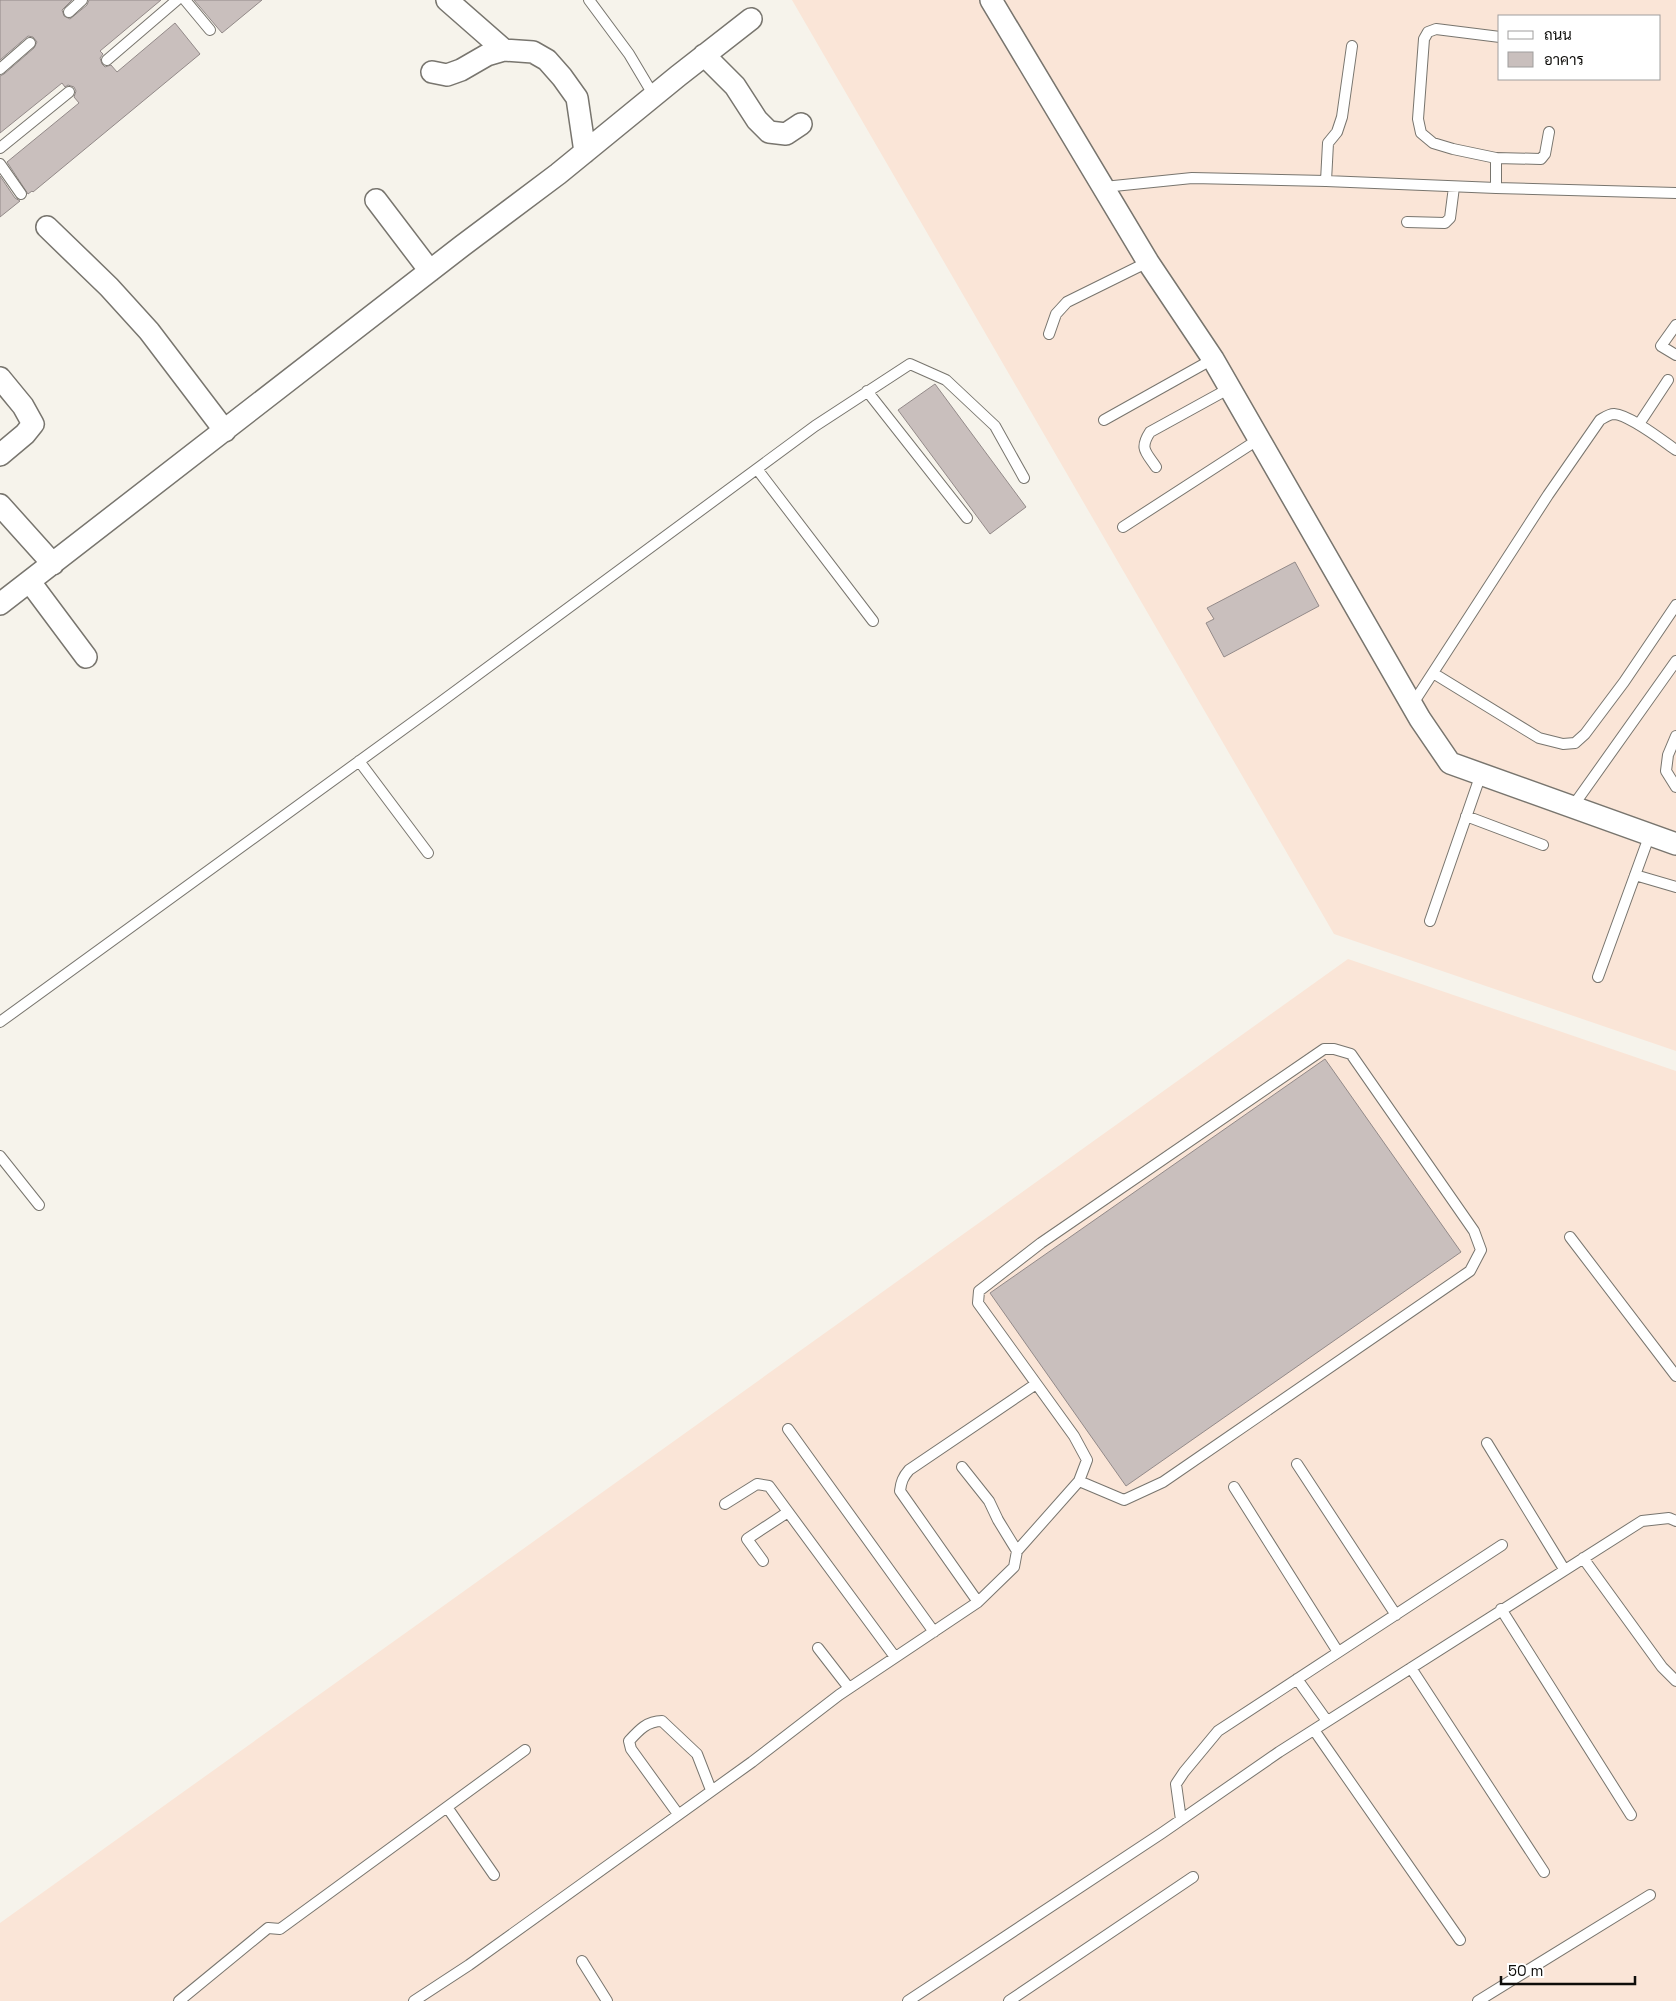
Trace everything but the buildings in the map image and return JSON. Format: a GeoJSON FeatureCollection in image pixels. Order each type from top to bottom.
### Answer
{"type":"FeatureCollection","features":[{"type":"Feature","properties":{"kind":"street"},"geometry":{"type":"LineString","coordinates":[[447,0],[504,50]]}},
{"type":"Feature","properties":{"kind":"street"},"geometry":{"type":"LineString","coordinates":[[991,0],[1148,262],[1213,359],[1412,705],[1450,763],[1676,844]]}},
{"type":"Feature","properties":{"kind":"street"},"geometry":{"type":"LineString","coordinates":[[0,604],[585,152],[751,19]]}},
{"type":"Feature","properties":{"kind":"street"},"geometry":{"type":"LineString","coordinates":[[432,72],[447,75],[461,70],[487,55],[504,50],[532,52],[547,60],[577,98],[585,152]]}},
{"type":"Feature","properties":{"kind":"street"},"geometry":{"type":"LineString","coordinates":[[704,55],[735,86],[757,120],[770,132],[786,134],[801,124]]}},
{"type":"Feature","properties":{"kind":"street"},"geometry":{"type":"LineString","coordinates":[[376,200],[430,271]]}},
{"type":"Feature","properties":{"kind":"street"},"geometry":{"type":"LineString","coordinates":[[47,227],[109,287],[149,331],[225,432]]}},
{"type":"Feature","properties":{"kind":"street"},"geometry":{"type":"LineString","coordinates":[[0,378],[23,406],[33,424],[25,434],[0,455]]}},
{"type":"Feature","properties":{"kind":"street"},"geometry":{"type":"LineString","coordinates":[[0,505],[53,564]]}},
{"type":"Feature","properties":{"kind":"street"},"geometry":{"type":"LineString","coordinates":[[30,582],[86,657]]}},
{"type":"Feature","properties":{"kind":"lane"},"geometry":{"type":"LineString","coordinates":[[69,12],[82,0]]}},
{"type":"Feature","properties":{"kind":"lane"},"geometry":{"type":"LineString","coordinates":[[107,60],[177,0]]}},
{"type":"Feature","properties":{"kind":"lane"},"geometry":{"type":"LineString","coordinates":[[185,0],[210,30]]}},
{"type":"Feature","properties":{"kind":"lane"},"geometry":{"type":"LineString","coordinates":[[588,0],[629,54],[654,96]]}},
{"type":"Feature","properties":{"kind":"lane"},"geometry":{"type":"LineString","coordinates":[[1498,37],[1436,29],[1428,32],[1424,38],[1418,119],[1421,133],[1434,143],[1454,150],[1496,158],[1541,159],[1545,154],[1549,132]]}},
{"type":"Feature","properties":{"kind":"lane"},"geometry":{"type":"LineString","coordinates":[[0,69],[30,43]]}},
{"type":"Feature","properties":{"kind":"lane"},"geometry":{"type":"LineString","coordinates":[[1326,181],[1328,143],[1337,132],[1342,117],[1352,46]]}},
{"type":"Feature","properties":{"kind":"lane"},"geometry":{"type":"LineString","coordinates":[[0,148],[69,92]]}},
{"type":"Feature","properties":{"kind":"lane"},"geometry":{"type":"LineString","coordinates":[[1496,158],[1496,188]]}},
{"type":"Feature","properties":{"kind":"lane"},"geometry":{"type":"LineString","coordinates":[[0,164],[21,194]]}},
{"type":"Feature","properties":{"kind":"lane"},"geometry":{"type":"LineString","coordinates":[[1104,187],[1192,178],[1676,193]]}},
{"type":"Feature","properties":{"kind":"lane"},"geometry":{"type":"LineString","coordinates":[[1406,222],[1445,224],[1450,218],[1454,187]]}},
{"type":"Feature","properties":{"kind":"lane"},"geometry":{"type":"LineString","coordinates":[[1049,334],[1056,314],[1067,302],[1148,262]]}},
{"type":"Feature","properties":{"kind":"lane"},"geometry":{"type":"LineString","coordinates":[[1676,325],[1661,346],[1676,355]]}},
{"type":"Feature","properties":{"kind":"lane"},"geometry":{"type":"LineString","coordinates":[[1104,420],[1213,359]]}},
{"type":"Feature","properties":{"kind":"lane"},"geometry":{"type":"LineString","coordinates":[[0,1022],[815,426],[910,364],[946,380],[994,426],[1024,478]]}},
{"type":"Feature","properties":{"kind":"lane"},"geometry":{"type":"LineString","coordinates":[[1638,424],[1668,380]]}},
{"type":"Feature","properties":{"kind":"lane"},"geometry":{"type":"LineString","coordinates":[[1156,467],[1144,449],[1144,441],[1150,432],[1230,388]]}},
{"type":"Feature","properties":{"kind":"lane"},"geometry":{"type":"LineString","coordinates":[[867,391],[967,518]]}},
{"type":"Feature","properties":{"kind":"lane"},"geometry":{"type":"LineString","coordinates":[[1412,705],[1548,495],[1600,420],[1608,415],[1617,414],[1638,424],[1676,450]]}},
{"type":"Feature","properties":{"kind":"lane"},"geometry":{"type":"LineString","coordinates":[[1124,526],[1260,439]]}},
{"type":"Feature","properties":{"kind":"lane"},"geometry":{"type":"LineString","coordinates":[[757,469],[873,622]]}},
{"type":"Feature","properties":{"kind":"lane"},"geometry":{"type":"LineString","coordinates":[[1433,672],[1539,738],[1563,744],[1575,743],[1585,734],[1624,682],[1676,605]]}},
{"type":"Feature","properties":{"kind":"lane"},"geometry":{"type":"LineString","coordinates":[[1573,806],[1676,661]]}},
{"type":"Feature","properties":{"kind":"lane"},"geometry":{"type":"LineString","coordinates":[[1676,736],[1668,755],[1666,771],[1676,787]]}},
{"type":"Feature","properties":{"kind":"lane"},"geometry":{"type":"LineString","coordinates":[[359,761],[428,853]]}},
{"type":"Feature","properties":{"kind":"lane"},"geometry":{"type":"LineString","coordinates":[[1430,922],[1481,774]]}},
{"type":"Feature","properties":{"kind":"lane"},"geometry":{"type":"LineString","coordinates":[[1466,816],[1543,845]]}},
{"type":"Feature","properties":{"kind":"lane"},"geometry":{"type":"LineString","coordinates":[[1598,978],[1650,834]]}},
{"type":"Feature","properties":{"kind":"lane"},"geometry":{"type":"LineString","coordinates":[[1635,875],[1676,887]]}},
{"type":"Feature","properties":{"kind":"lane"},"geometry":{"type":"LineString","coordinates":[[414,2001],[469,1965],[849,1688],[978,1602],[1014,1567],[1016,1551],[1079,1481],[1086,1460],[1074,1436],[978,1303],[979,1291],[1041,1243],[1324,1049],[1351,1054],[1474,1231],[1481,1250],[1470,1271],[1162,1482],[1124,1500],[1079,1481]]}},
{"type":"Feature","properties":{"kind":"lane"},"geometry":{"type":"LineString","coordinates":[[0,1156],[39,1205]]}},
{"type":"Feature","properties":{"kind":"lane"},"geometry":{"type":"LineString","coordinates":[[1570,1237],[1676,1376]]}},
{"type":"Feature","properties":{"kind":"lane"},"geometry":{"type":"LineString","coordinates":[[978,1602],[900,1491],[903,1476],[909,1470],[1036,1384]]}},
{"type":"Feature","properties":{"kind":"lane"},"geometry":{"type":"LineString","coordinates":[[788,1429],[934,1632]]}},
{"type":"Feature","properties":{"kind":"lane"},"geometry":{"type":"LineString","coordinates":[[1487,1443],[1564,1569]]}},
{"type":"Feature","properties":{"kind":"lane"},"geometry":{"type":"LineString","coordinates":[[1297,1464],[1396,1615]]}},
{"type":"Feature","properties":{"kind":"lane"},"geometry":{"type":"LineString","coordinates":[[962,1466],[989,1501],[1016,1551]]}},
{"type":"Feature","properties":{"kind":"lane"},"geometry":{"type":"LineString","coordinates":[[725,1504],[756,1484],[769,1486],[896,1657]]}},
{"type":"Feature","properties":{"kind":"lane"},"geometry":{"type":"LineString","coordinates":[[1234,1487],[1338,1652]]}},
{"type":"Feature","properties":{"kind":"lane"},"geometry":{"type":"LineString","coordinates":[[763,1561],[747,1539],[788,1512]]}},
{"type":"Feature","properties":{"kind":"lane"},"geometry":{"type":"LineString","coordinates":[[908,2001],[1314,1730],[1564,1569],[1642,1521],[1669,1518],[1676,1521]]}},
{"type":"Feature","properties":{"kind":"lane"},"geometry":{"type":"LineString","coordinates":[[1181,1820],[1176,1784],[1218,1731],[1502,1545]]}},
{"type":"Feature","properties":{"kind":"lane"},"geometry":{"type":"LineString","coordinates":[[1582,1558],[1662,1667],[1676,1681]]}},
{"type":"Feature","properties":{"kind":"lane"},"geometry":{"type":"LineString","coordinates":[[1501,1609],[1631,1815]]}},
{"type":"Feature","properties":{"kind":"lane"},"geometry":{"type":"LineString","coordinates":[[818,1648],[849,1688]]}},
{"type":"Feature","properties":{"kind":"lane"},"geometry":{"type":"LineString","coordinates":[[1411,1668],[1544,1872]]}},
{"type":"Feature","properties":{"kind":"lane"},"geometry":{"type":"LineString","coordinates":[[1297,1679],[1327,1722]]}},
{"type":"Feature","properties":{"kind":"lane"},"geometry":{"type":"LineString","coordinates":[[678,1814],[631,1749],[629,1741],[643,1726],[655,1721],[662,1721],[697,1754],[711,1790]]}},
{"type":"Feature","properties":{"kind":"lane"},"geometry":{"type":"LineString","coordinates":[[1314,1730],[1460,1940]]}},
{"type":"Feature","properties":{"kind":"lane"},"geometry":{"type":"LineString","coordinates":[[179,2001],[268,1928],[280,1929],[525,1750]]}},
{"type":"Feature","properties":{"kind":"lane"},"geometry":{"type":"LineString","coordinates":[[446,1807],[494,1876]]}},
{"type":"Feature","properties":{"kind":"lane"},"geometry":{"type":"LineString","coordinates":[[1009,2001],[1193,1877]]}},
{"type":"Feature","properties":{"kind":"lane"},"geometry":{"type":"LineString","coordinates":[[1478,2001],[1650,1895]]}},
{"type":"Feature","properties":{"kind":"lane"},"geometry":{"type":"LineString","coordinates":[[582,1961],[607,2001]]}},
{"type":"Feature","properties":{"kind":"shaded area"},"geometry":{"type":"Polygon","coordinates":[[[792,0],[1676,0],[1676,1051],[1334,934],[792,0]]]}},
{"type":"Feature","properties":{"kind":"shaded area"},"geometry":{"type":"Polygon","coordinates":[[[1348,959],[1676,1071],[1676,2001],[0,2001],[0,1923],[1348,959]]]}}]}
